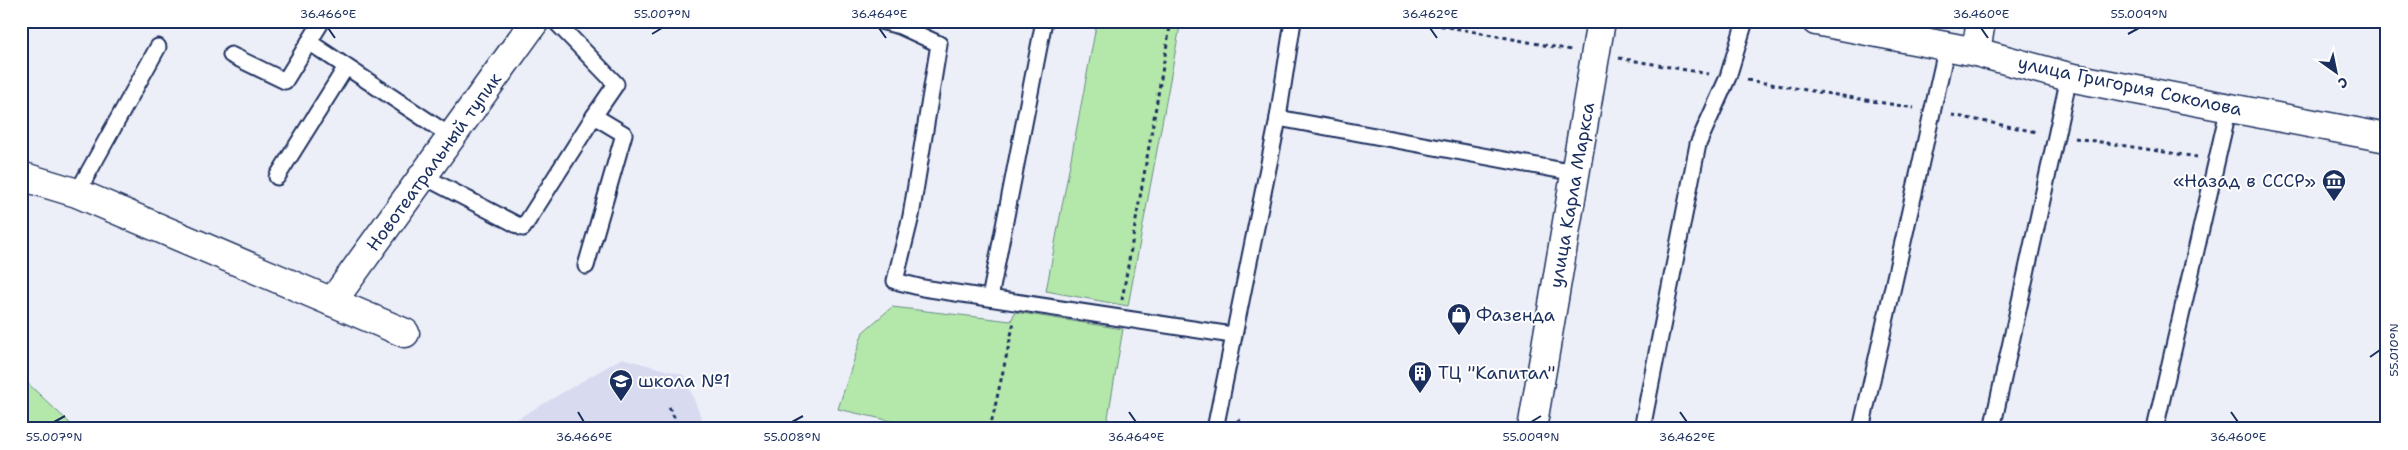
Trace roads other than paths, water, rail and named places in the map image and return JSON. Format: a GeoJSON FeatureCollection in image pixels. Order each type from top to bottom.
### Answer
{"type":"FeatureCollection","features":[{"type":"Feature","properties":{"kind":"street","name":"Новотеатральный тупик"},"geometry":{"type":"LineString","coordinates":[[332,302],[535,21]]}},
{"type":"Feature","properties":{"kind":"street","name":"улица Карла Маркса"},"geometry":{"type":"LineString","coordinates":[[1532,429],[1601,21]]}},
{"type":"Feature","properties":{"kind":"street","name":"улица Григория Соколова"},"geometry":{"type":"LineString","coordinates":[[1816,21],[1976,52],[2069,77],[2387,138]]}},
{"type":"Feature","properties":{"kind":"street"},"geometry":{"type":"LineString","coordinates":[[1976,52],[1981,21]]}},
{"type":"Feature","properties":{"kind":"street"},"geometry":{"type":"LineString","coordinates":[[21,176],[77,193],[404,332]]}},
{"type":"Feature","properties":{"kind":"lane"},"geometry":{"type":"LineString","coordinates":[[231,56],[285,81],[322,21]]}},
{"type":"Feature","properties":{"kind":"lane"},"geometry":{"type":"LineString","coordinates":[[423,176],[524,228],[616,84],[555,21]]}},
{"type":"Feature","properties":{"kind":"lane"},"geometry":{"type":"LineString","coordinates":[[880,21],[900,26],[940,44],[911,216],[895,281],[923,288],[1232,335]]}},
{"type":"Feature","properties":{"kind":"lane"},"geometry":{"type":"LineString","coordinates":[[990,298],[1044,21]]}},
{"type":"Feature","properties":{"kind":"lane"},"geometry":{"type":"LineString","coordinates":[[1215,429],[1232,335],[1278,118],[1293,21]]}},
{"type":"Feature","properties":{"kind":"lane"},"geometry":{"type":"LineString","coordinates":[[1642,429],[1698,144],[1728,77],[1745,21]]}},
{"type":"Feature","properties":{"kind":"lane"},"geometry":{"type":"LineString","coordinates":[[309,42],[452,137]]}},
{"type":"Feature","properties":{"kind":"lane"},"geometry":{"type":"LineString","coordinates":[[1861,429],[1946,46]]}},
{"type":"Feature","properties":{"kind":"lane"},"geometry":{"type":"LineString","coordinates":[[77,193],[158,48]]}},
{"type":"Feature","properties":{"kind":"lane"},"geometry":{"type":"LineString","coordinates":[[277,176],[346,67]]}},
{"type":"Feature","properties":{"kind":"lane"},"geometry":{"type":"LineString","coordinates":[[1992,429],[2069,77]]}},
{"type":"Feature","properties":{"kind":"lane"},"geometry":{"type":"LineString","coordinates":[[2155,429],[2228,107]]}},
{"type":"Feature","properties":{"kind":"lane"},"geometry":{"type":"LineString","coordinates":[[586,266],[624,134],[594,116]]}},
{"type":"Feature","properties":{"kind":"lane"},"geometry":{"type":"LineString","coordinates":[[1278,118],[1575,173]]}},
{"type":"Feature","properties":{"kind":"place","name":"«Назад в СССР»"},"geometry":{"type":"Point","coordinates":[2334,202]}},
{"type":"Feature","properties":{"kind":"place","name":"Фазенда"},"geometry":{"type":"Point","coordinates":[1459,336]}},
{"type":"Feature","properties":{"kind":"place","name":"ТЦ \"Капитал\""},"geometry":{"type":"Point","coordinates":[1420,394]}},
{"type":"Feature","properties":{"kind":"place","name":"школа №1"},"geometry":{"type":"Point","coordinates":[621,402]}}]}
